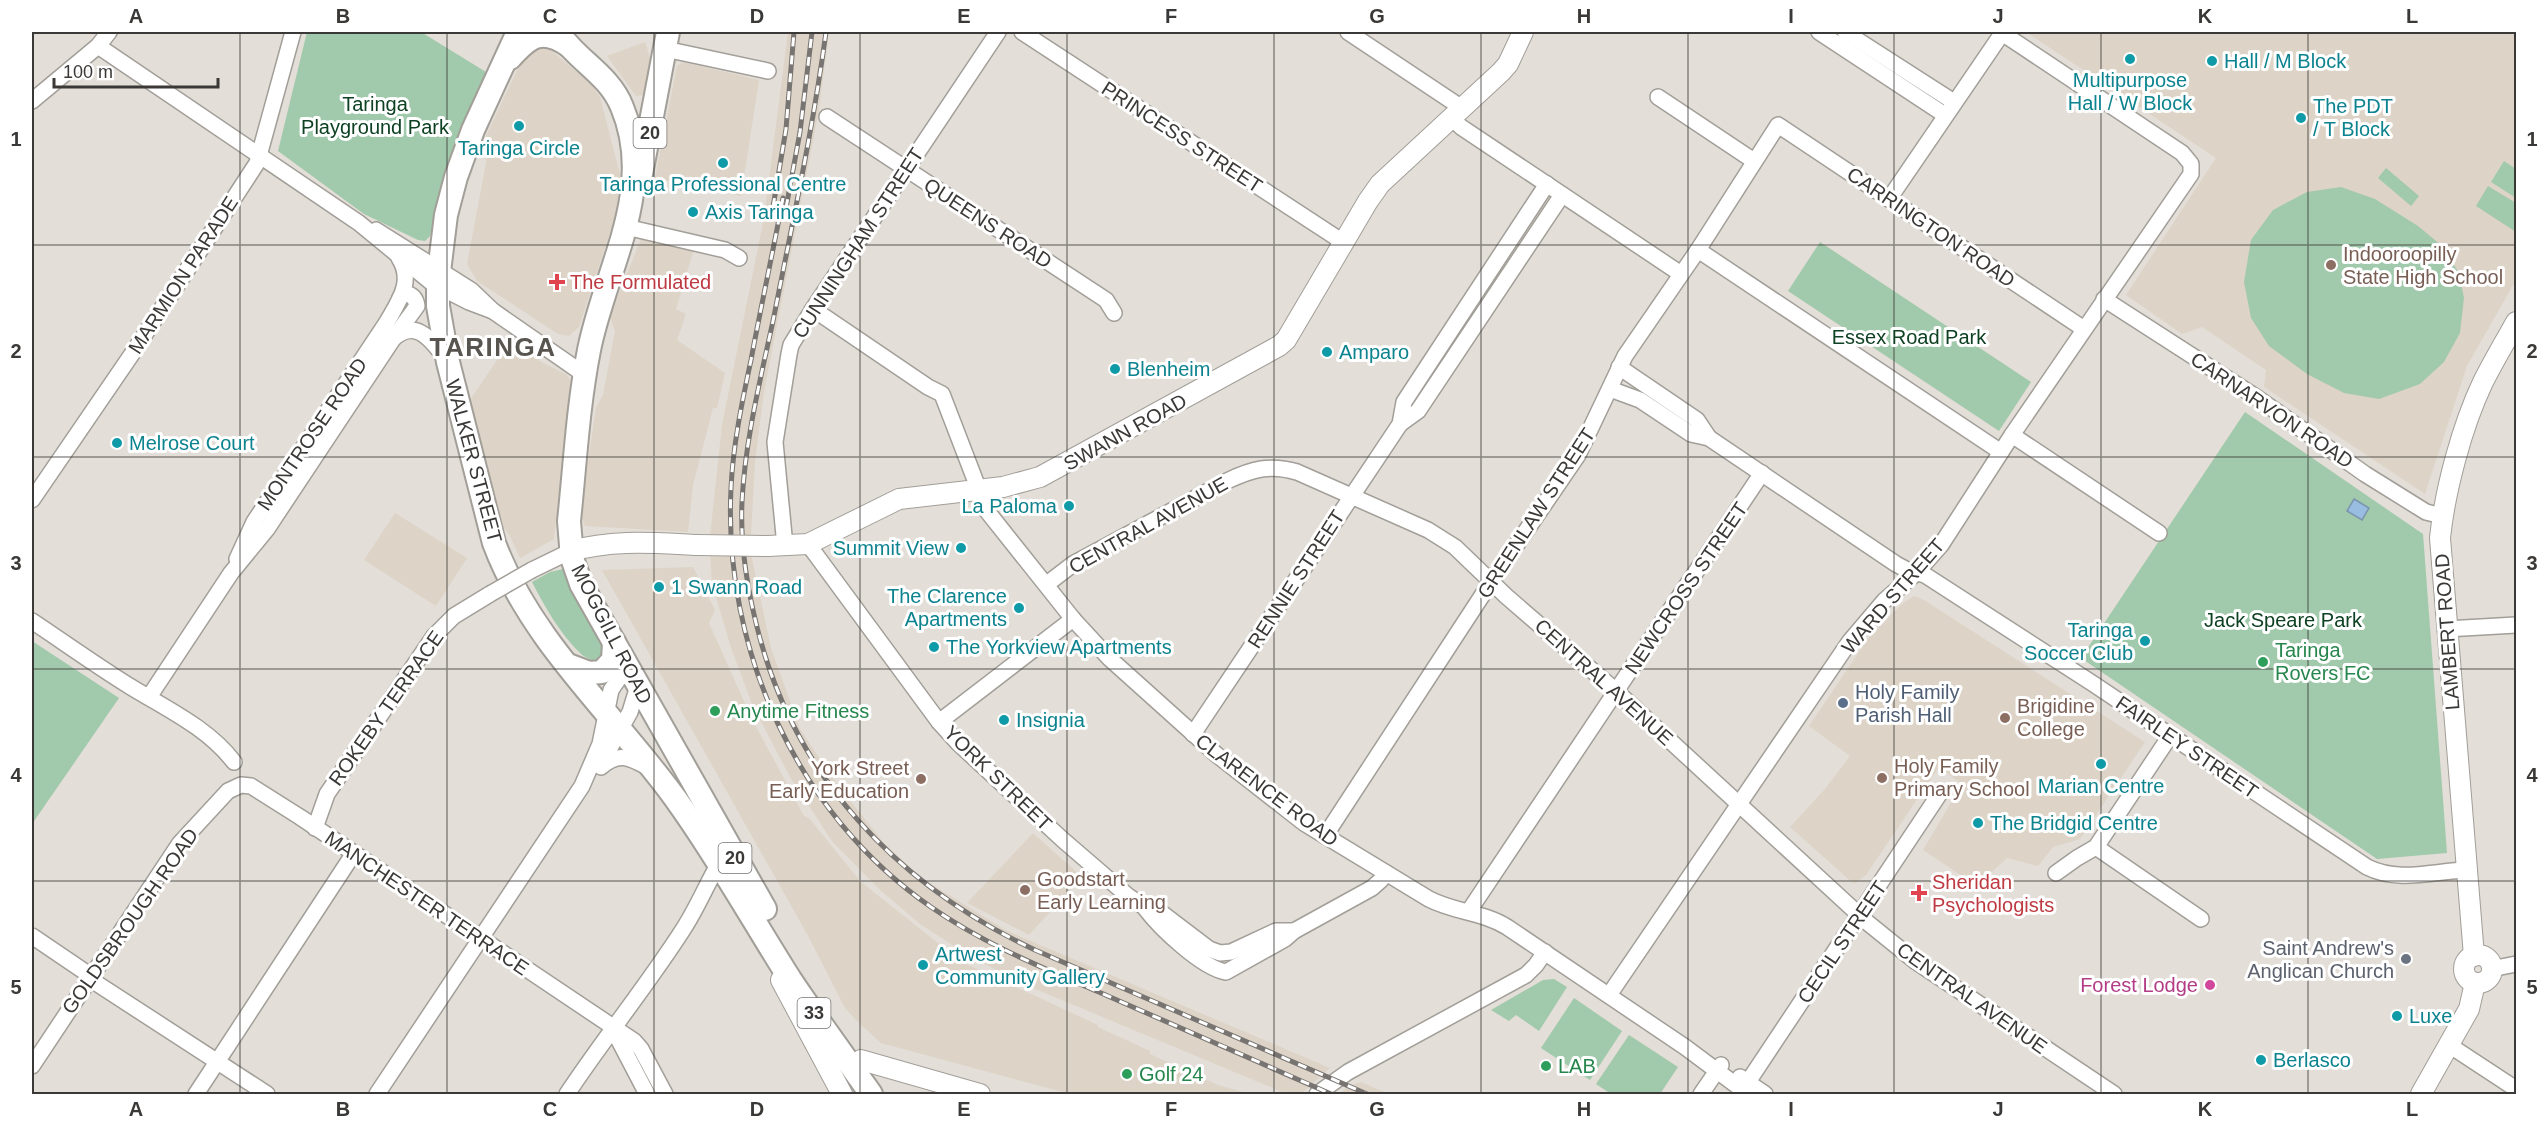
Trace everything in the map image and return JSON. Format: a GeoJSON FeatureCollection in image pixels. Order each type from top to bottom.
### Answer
{"type":"FeatureCollection","features":[{"type":"Feature","properties":{"kind":"highway","name":"20"},"geometry":{"type":"LineString","coordinates":[[501,69],[518,32]]}},
{"type":"Feature","properties":{"kind":"highway"},"geometry":{"type":"LineString","coordinates":[[501,69],[524,43],[534,36],[563,38]]}},
{"type":"Feature","properties":{"kind":"highway","name":"MOGGILL ROAD"},"geometry":{"type":"LineString","coordinates":[[563,38],[608,82],[623,108],[633,162],[629,218],[596,325],[585,375],[569,522],[571,551],[581,584],[771,919],[840,1033],[889,1095]]}},
{"type":"Feature","properties":{"kind":"highway","name":"20"},"geometry":{"type":"LineString","coordinates":[[629,218],[647,148],[666,40]]}},
{"type":"Feature","properties":{"kind":"highway","name":"WALKER STREET"},"geometry":{"type":"LineString","coordinates":[[501,69],[473,130],[456,177],[446,215],[438,278],[440,316],[448,362],[483,506],[498,556],[530,616],[568,665]]}},
{"type":"Feature","properties":{"kind":"highway"},"geometry":{"type":"LineString","coordinates":[[568,665],[589,673],[602,672],[612,660],[614,642]]}},
{"type":"Feature","properties":{"kind":"highway","name":"MOGGILL ROAD"},"geometry":{"type":"LineString","coordinates":[[568,665],[675,798],[719,863],[791,979],[871,1095]]}},
{"type":"Feature","properties":{"kind":"main road","name":"SWANN ROAD"},"geometry":{"type":"LineString","coordinates":[[571,551],[594,544],[620,542],[777,546],[808,544],[899,499],[1018,484],[1054,471],[1286,340],[1380,184],[1508,64],[1523,32]]}},
{"type":"Feature","properties":{"kind":"main road","name":"LAMBERT ROAD"},"geometry":{"type":"LineString","coordinates":[[2474,956],[2441,562],[2442,516],[2457,456],[2478,393],[2517,322]]}},
{"type":"Feature","properties":{"kind":"main road","name":"MOGGILL ROAD"},"geometry":{"type":"LineString","coordinates":[[760,929],[777,973],[842,1095]]}},
{"type":"Feature","properties":{"kind":"main road"},"geometry":{"type":"LineString","coordinates":[[2474,956],[2486,958],[2491,969],[2488,978],[2475,983],[2467,979],[2464,970],[2466,962],[2474,956]]}},
{"type":"Feature","properties":{"kind":"main road"},"geometry":{"type":"LineString","coordinates":[[2421,1095],[2469,1009],[2475,983]]}},
{"type":"Feature","properties":{"kind":"main road"},"geometry":{"type":"LineString","coordinates":[[861,1060],[980,1095]]}},
{"type":"Feature","properties":{"kind":"street"},"geometry":{"type":"LineString","coordinates":[[32,101],[98,46],[109,32]]}},
{"type":"Feature","properties":{"kind":"street","name":"MARMION PARADE"},"geometry":{"type":"LineString","coordinates":[[32,500],[134,351],[260,157],[293,32]]}},
{"type":"Feature","properties":{"kind":"street","name":"CUNNINGHAM STREET"},"geometry":{"type":"LineString","coordinates":[[777,546],[775,441],[792,345],[813,309],[998,32]]}},
{"type":"Feature","properties":{"kind":"street","name":"PRINCESS STREET"},"geometry":{"type":"LineString","coordinates":[[1022,32],[1343,242]]}},
{"type":"Feature","properties":{"kind":"street"},"geometry":{"type":"LineString","coordinates":[[1348,32],[1457,113],[1461,127],[1682,274]]}},
{"type":"Feature","properties":{"kind":"street"},"geometry":{"type":"LineString","coordinates":[[1819,32],[1949,109]]}},
{"type":"Feature","properties":{"kind":"street"},"geometry":{"type":"LineString","coordinates":[[1845,32],[1949,109]]}},
{"type":"Feature","properties":{"kind":"street"},"geometry":{"type":"LineString","coordinates":[[1889,199],[2002,32]]}},
{"type":"Feature","properties":{"kind":"street","name":"WARD STREET"},"geometry":{"type":"LineString","coordinates":[[1609,995],[1859,629],[1941,545],[2012,435],[2191,174],[2191,164],[2182,153],[2002,32]]}},
{"type":"Feature","properties":{"kind":"street"},"geometry":{"type":"LineString","coordinates":[[666,40],[768,70]]}},
{"type":"Feature","properties":{"kind":"street"},"geometry":{"type":"LineString","coordinates":[[98,46],[359,224],[397,256],[493,311],[585,375]]}},
{"type":"Feature","properties":{"kind":"street"},"geometry":{"type":"LineString","coordinates":[[1658,97],[1754,161]]}},
{"type":"Feature","properties":{"kind":"street","name":"QUEENS ROAD"},"geometry":{"type":"LineString","coordinates":[[827,117],[1106,300],[1114,313]]}},
{"type":"Feature","properties":{"kind":"street","name":"GREENLAW STREET"},"geometry":{"type":"LineString","coordinates":[[1325,836],[1492,581],[1578,455],[1619,367],[1778,125]]}},
{"type":"Feature","properties":{"kind":"street","name":"CARRINGTON ROAD"},"geometry":{"type":"LineString","coordinates":[[1778,125],[2084,329]]}},
{"type":"Feature","properties":{"kind":"street","name":"RENNIE STREET"},"geometry":{"type":"LineString","coordinates":[[1400,424],[1404,402],[1548,184]]}},
{"type":"Feature","properties":{"kind":"street","name":"RENNIE STREET"},"geometry":{"type":"LineString","coordinates":[[1193,734],[1400,424],[1418,411],[1562,195]]}},
{"type":"Feature","properties":{"kind":"street"},"geometry":{"type":"LineString","coordinates":[[629,218],[725,250],[739,258]]}},
{"type":"Feature","properties":{"kind":"street"},"geometry":{"type":"LineString","coordinates":[[359,224],[383,234],[438,278]]}},
{"type":"Feature","properties":{"kind":"street"},"geometry":{"type":"LineString","coordinates":[[1698,250],[2001,452]]}},
{"type":"Feature","properties":{"kind":"street","name":"MONTROSE ROAD"},"geometry":{"type":"LineString","coordinates":[[231,573],[254,522],[387,322],[405,289],[406,279],[403,266],[397,256]]}},
{"type":"Feature","properties":{"kind":"street","name":"MONTROSE ROAD"},"geometry":{"type":"LineString","coordinates":[[149,697],[231,573],[267,529],[417,306],[410,294],[404,294],[400,298]]}},
{"type":"Feature","properties":{"kind":"street","name":"CARNARVON ROAD"},"geometry":{"type":"LineString","coordinates":[[2104,299],[2256,398],[2365,474],[2426,512],[2442,516]]}},
{"type":"Feature","properties":{"kind":"street","name":"CLARENCE ROAD"},"geometry":{"type":"LineString","coordinates":[[813,309],[928,387],[942,394],[987,512],[1073,619],[1109,658],[1193,734],[1268,795],[1325,836],[1433,901],[1501,923],[1685,1047],[1703,1054],[1746,1089],[1765,1095]]}},
{"type":"Feature","properties":{"kind":"street","name":"MONTROSE ROAD"},"geometry":{"type":"LineString","coordinates":[[390,344],[401,333],[417,331],[431,341],[448,362]]}},
{"type":"Feature","properties":{"kind":"street","name":"FAIRLEY STREET"},"geometry":{"type":"LineString","coordinates":[[1619,367],[1698,420],[1709,438]]}},
{"type":"Feature","properties":{"kind":"street","name":"FAIRLEY STREET"},"geometry":{"type":"LineString","coordinates":[[1610,389],[1640,400],[1691,434],[1709,438],[1896,564],[1925,575],[2373,870],[2405,876],[2467,870]]}},
{"type":"Feature","properties":{"kind":"street"},"geometry":{"type":"LineString","coordinates":[[2012,435],[2159,533]]}},
{"type":"Feature","properties":{"kind":"street","name":"CENTRAL AVENUE"},"geometry":{"type":"LineString","coordinates":[[1047,584],[1073,564],[1227,481],[1252,470],[1269,466],[1286,469],[1352,496],[1445,539],[1506,596],[1616,691],[1860,915],[1915,961],[2114,1095]]}},
{"type":"Feature","properties":{"kind":"street","name":"NEWCROSS STREET"},"geometry":{"type":"LineString","coordinates":[[1469,911],[1762,473]]}},
{"type":"Feature","properties":{"kind":"street","name":"YORK STREET"},"geometry":{"type":"LineString","coordinates":[[808,544],[939,722],[958,743],[1063,840],[1143,906],[1155,921],[1208,965],[1219,971],[1233,970],[1285,939],[1294,931],[1372,888],[1386,873]]}},
{"type":"Feature","properties":{"kind":"street","name":"ROKEBY TERRACE"},"geometry":{"type":"LineString","coordinates":[[315,828],[327,794],[434,636],[454,616],[532,570],[571,551]]}},
{"type":"Feature","properties":{"kind":"street"},"geometry":{"type":"LineString","coordinates":[[939,722],[1073,619]]}},
{"type":"Feature","properties":{"kind":"street"},"geometry":{"type":"LineString","coordinates":[[32,621],[215,742],[234,762]]}},
{"type":"Feature","properties":{"kind":"street"},"geometry":{"type":"LineString","coordinates":[[2446,629],[2517,625]]}},
{"type":"Feature","properties":{"kind":"street"},"geometry":{"type":"LineString","coordinates":[[377,1095],[582,786],[613,722],[633,706],[634,681],[623,676],[614,684],[613,722],[596,771]]}},
{"type":"Feature","properties":{"kind":"street"},"geometry":{"type":"LineString","coordinates":[[2056,873],[2096,847],[2170,736]]}},
{"type":"Feature","properties":{"kind":"street"},"geometry":{"type":"LineString","coordinates":[[582,786],[609,761],[622,756],[652,770]]}},
{"type":"Feature","properties":{"kind":"street","name":"MANCHESTER TERRACE"},"geometry":{"type":"LineString","coordinates":[[238,785],[251,786],[637,1043],[665,1095]]}},
{"type":"Feature","properties":{"kind":"street","name":"GOLDSBROUGH ROAD"},"geometry":{"type":"LineString","coordinates":[[32,1066],[180,843],[228,791],[238,785]]}},
{"type":"Feature","properties":{"kind":"street","name":"CECIL STREET"},"geometry":{"type":"LineString","coordinates":[[1746,1089],[1941,793]]}},
{"type":"Feature","properties":{"kind":"street"},"geometry":{"type":"LineString","coordinates":[[2096,847],[2200,919]]}},
{"type":"Feature","properties":{"kind":"street"},"geometry":{"type":"LineString","coordinates":[[196,1095],[354,853]]}},
{"type":"Feature","properties":{"kind":"street"},"geometry":{"type":"LineString","coordinates":[[567,1095],[685,927],[719,863]]}},
{"type":"Feature","properties":{"kind":"street"},"geometry":{"type":"LineString","coordinates":[[32,936],[90,978],[267,1095]]}},
{"type":"Feature","properties":{"kind":"street"},"geometry":{"type":"LineString","coordinates":[[1317,1095],[1348,1072],[1526,975],[1545,952]]}},
{"type":"Feature","properties":{"kind":"street"},"geometry":{"type":"LineString","coordinates":[[2491,969],[2517,964]]}},
{"type":"Feature","properties":{"kind":"street","name":"MANCHESTER TERRACE"},"geometry":{"type":"LineString","coordinates":[[613,1029],[647,1095]]}},
{"type":"Feature","properties":{"kind":"street"},"geometry":{"type":"LineString","coordinates":[[2449,1045],[2517,1089]]}},
{"type":"Feature","properties":{"kind":"street"},"geometry":{"type":"LineString","coordinates":[[1701,1095],[1719,1069]]}},
{"type":"Feature","properties":{"kind":"shaded area"},"geometry":{"type":"Polygon","coordinates":[[[788,32],[829,32],[819,110],[764,392],[755,461],[751,537],[710,536],[722,425],[764,218],[788,32]]]}},
{"type":"Feature","properties":{"kind":"shaded area","name":"Indooroopilly State High School"},"geometry":{"type":"Polygon","coordinates":[[[2026,32],[2516,32],[2516,280],[2467,366],[2425,494],[2264,387],[2266,370],[2202,327],[2182,334],[2126,295],[2216,158],[2026,32]]]}},
{"type":"Feature","properties":{"kind":"shaded area"},"geometry":{"type":"Polygon","coordinates":[[[645,42],[651,61],[643,95],[636,96],[607,56],[645,42]]]}},
{"type":"Feature","properties":{"kind":"shaded area"},"geometry":{"type":"Polygon","coordinates":[[[546,46],[591,84],[600,97],[624,190],[579,327],[569,336],[558,334],[477,281],[467,264],[486,163],[486,136],[519,66],[530,52],[537,47],[546,46]]]}},
{"type":"Feature","properties":{"kind":"shaded area"},"geometry":{"type":"Polygon","coordinates":[[[683,62],[759,80],[741,196],[655,178],[677,66],[683,62]]]}},
{"type":"Feature","properties":{"kind":"shaded area"},"geometry":{"type":"Polygon","coordinates":[[[641,239],[694,249],[676,309],[686,314],[677,340],[725,373],[717,408],[713,408],[693,485],[688,532],[585,526],[580,514],[596,408],[603,395],[615,331],[610,316],[641,239]]]}},
{"type":"Feature","properties":{"kind":"shaded area"},"geometry":{"type":"Polygon","coordinates":[[[510,341],[543,363],[566,374],[572,382],[554,539],[520,558],[510,536],[501,525],[470,400],[510,341]]]}},
{"type":"Feature","properties":{"kind":"shaded area"},"geometry":{"type":"Polygon","coordinates":[[[395,513],[467,558],[436,606],[364,560],[395,513]]]}},
{"type":"Feature","properties":{"kind":"shaded area"},"geometry":{"type":"Polygon","coordinates":[[[710,553],[751,554],[771,648],[800,729],[836,783],[884,843],[917,875],[1005,930],[1330,1068],[1301,1094],[1287,1094],[1021,983],[968,955],[920,924],[879,889],[832,841],[790,777],[752,704],[730,645],[712,583],[710,553]]]}},
{"type":"Feature","properties":{"kind":"shaded area"},"geometry":{"type":"Polygon","coordinates":[[[693,567],[715,610],[709,623],[752,719],[804,816],[809,818],[861,882],[962,962],[1098,1025],[1150,1051],[1150,1054],[1218,1085],[1250,1094],[1070,1094],[881,1043],[859,1023],[845,1008],[807,934],[602,570],[693,567]]]}},
{"type":"Feature","properties":{"kind":"shaded area","name":"Brigidine College"},"geometry":{"type":"Polygon","coordinates":[[[1914,596],[1924,600],[2145,742],[2080,839],[2053,847],[2038,866],[2007,858],[1977,886],[1923,850],[1962,784],[1939,767],[1866,875],[1854,884],[1790,827],[1825,789],[1850,756],[1809,726],[1869,637],[1902,604],[1914,596]]]}},
{"type":"Feature","properties":{"kind":"shaded area","name":"Goodstart Early Learning"},"geometry":{"type":"Polygon","coordinates":[[[1033,833],[1082,877],[1029,935],[967,903],[1033,833]]]}},
{"type":"Feature","properties":{"kind":"shaded area"},"geometry":{"type":"Polygon","coordinates":[[[1361,1082],[1389,1094],[1339,1094],[1349,1086],[1361,1082]]]}},
{"type":"Feature","properties":{"kind":"green space","name":"Taringa Playground Park"},"geometry":{"type":"Polygon","coordinates":[[[307,32],[421,32],[486,72],[453,148],[430,236],[425,241],[418,240],[364,214],[278,151],[307,32]]]}},
{"type":"Feature","properties":{"kind":"green space"},"geometry":{"type":"Polygon","coordinates":[[[2504,161],[2516,169],[2516,198],[2491,182],[2504,161]]]}},
{"type":"Feature","properties":{"kind":"green space"},"geometry":{"type":"Polygon","coordinates":[[[2386,168],[2419,196],[2411,206],[2378,178],[2386,168]]]}},
{"type":"Feature","properties":{"kind":"green space"},"geometry":{"type":"Polygon","coordinates":[[[2488,186],[2516,203],[2516,232],[2476,206],[2488,186]]]}},
{"type":"Feature","properties":{"kind":"green space"},"geometry":{"type":"Polygon","coordinates":[[[2341,187],[2375,199],[2418,226],[2442,246],[2459,273],[2464,298],[2460,333],[2444,362],[2420,384],[2379,399],[2344,393],[2307,374],[2269,346],[2251,318],[2244,282],[2251,240],[2273,210],[2307,192],[2341,187]]]}},
{"type":"Feature","properties":{"kind":"green space","name":"Essex Road Park"},"geometry":{"type":"Polygon","coordinates":[[[1820,242],[2031,382],[1999,431],[1788,291],[1820,242]]]}},
{"type":"Feature","properties":{"kind":"green space","name":"Jack Speare Park"},"geometry":{"type":"Polygon","coordinates":[[[2245,412],[2423,534],[2447,853],[2377,859],[2081,658],[2245,412]]]}},
{"type":"Feature","properties":{"kind":"green space"},"geometry":{"type":"Polygon","coordinates":[[[563,569],[605,646],[601,666],[581,654],[566,638],[532,582],[550,572],[563,569]]]}},
{"type":"Feature","properties":{"kind":"green space"},"geometry":{"type":"Polygon","coordinates":[[[32,641],[119,698],[32,824],[32,641]]]}},
{"type":"Feature","properties":{"kind":"green space"},"geometry":{"type":"Polygon","coordinates":[[[1554,979],[1567,987],[1539,1031],[1516,1015],[1509,1021],[1491,1010],[1543,980],[1554,979]]]}},
{"type":"Feature","properties":{"kind":"green space"},"geometry":{"type":"Polygon","coordinates":[[[1574,998],[1622,1031],[1590,1080],[1541,1048],[1574,998]]]}},
{"type":"Feature","properties":{"kind":"green space"},"geometry":{"type":"Polygon","coordinates":[[[1629,1035],[1678,1067],[1660,1094],[1611,1094],[1596,1084],[1629,1035]]]}},
{"type":"Feature","properties":{"kind":"water"},"geometry":{"type":"Polygon","coordinates":[[[2354,499],[2369,508],[2362,520],[2347,511],[2354,499]]]}},
{"type":"Feature","properties":{"kind":"railway"},"geometry":{"type":"LineString","coordinates":[[773,207],[786,129],[794,32]]}},
{"type":"Feature","properties":{"kind":"railway"},"geometry":{"type":"LineString","coordinates":[[786,208],[800,132],[812,32]]}},
{"type":"Feature","properties":{"kind":"railway"},"geometry":{"type":"LineString","coordinates":[[826,32],[802,177],[758,389],[742,502],[745,565],[757,627],[774,681],[797,732],[825,778],[858,820],[896,859],[939,893],[985,924],[1035,950],[1367,1094]]}},
{"type":"Feature","properties":{"kind":"railway"},"geometry":{"type":"LineString","coordinates":[[783,198],[736,440],[731,488],[732,549],[740,609],[755,667],[778,723],[807,776],[842,825],[884,869],[931,907],[972,933],[1036,965],[1331,1094]]}},
{"type":"Feature","properties":{"kind":"place","name":"Multipurpose Hall / W Block"},"geometry":{"type":"Point","coordinates":[2130,59]}},
{"type":"Feature","properties":{"kind":"place","name":"Hall / M Block"},"geometry":{"type":"Point","coordinates":[2212,61]}},
{"type":"Feature","properties":{"kind":"place","name":"The PDT / T Block"},"geometry":{"type":"Point","coordinates":[2301,118]}},
{"type":"Feature","properties":{"kind":"place","name":"Taringa Circle"},"geometry":{"type":"Point","coordinates":[519,126]}},
{"type":"Feature","properties":{"kind":"place","name":"Taringa Professional Centre"},"geometry":{"type":"Point","coordinates":[723,163]}},
{"type":"Feature","properties":{"kind":"place","name":"Axis Taringa"},"geometry":{"type":"Point","coordinates":[693,212]}},
{"type":"Feature","properties":{"kind":"place","name":"Indooroopilly State High School"},"geometry":{"type":"Point","coordinates":[2331,265]}},
{"type":"Feature","properties":{"kind":"place","name":"The Formulated"},"geometry":{"type":"Point","coordinates":[557,282]}},
{"type":"Feature","properties":{"kind":"place","name":"Amparo"},"geometry":{"type":"Point","coordinates":[1327,352]}},
{"type":"Feature","properties":{"kind":"place","name":"Blenheim"},"geometry":{"type":"Point","coordinates":[1115,369]}},
{"type":"Feature","properties":{"kind":"place","name":"Melrose Court"},"geometry":{"type":"Point","coordinates":[117,443]}},
{"type":"Feature","properties":{"kind":"place","name":"La Paloma"},"geometry":{"type":"Point","coordinates":[1069,506]}},
{"type":"Feature","properties":{"kind":"place","name":"Summit View"},"geometry":{"type":"Point","coordinates":[961,548]}},
{"type":"Feature","properties":{"kind":"place","name":"1 Swann Road"},"geometry":{"type":"Point","coordinates":[659,587]}},
{"type":"Feature","properties":{"kind":"place","name":"The Clarence Apartments"},"geometry":{"type":"Point","coordinates":[1019,608]}},
{"type":"Feature","properties":{"kind":"place","name":"Taringa Soccer Club"},"geometry":{"type":"Point","coordinates":[2145,641]}},
{"type":"Feature","properties":{"kind":"place","name":"The Yorkview Apartments"},"geometry":{"type":"Point","coordinates":[934,647]}},
{"type":"Feature","properties":{"kind":"place","name":"Taringa Rovers FC"},"geometry":{"type":"Point","coordinates":[2263,662]}},
{"type":"Feature","properties":{"kind":"place","name":"Holy Family Parish Hall"},"geometry":{"type":"Point","coordinates":[1843,703]}},
{"type":"Feature","properties":{"kind":"place","name":"Anytime Fitness"},"geometry":{"type":"Point","coordinates":[715,711]}},
{"type":"Feature","properties":{"kind":"place","name":"Brigidine College"},"geometry":{"type":"Point","coordinates":[2005,718]}},
{"type":"Feature","properties":{"kind":"place","name":"Insignia"},"geometry":{"type":"Point","coordinates":[1004,720]}},
{"type":"Feature","properties":{"kind":"place","name":"Marian Centre"},"geometry":{"type":"Point","coordinates":[2101,764]}},
{"type":"Feature","properties":{"kind":"place","name":"Holy Family Primary School"},"geometry":{"type":"Point","coordinates":[1882,778]}},
{"type":"Feature","properties":{"kind":"place","name":"York Street Early Education"},"geometry":{"type":"Point","coordinates":[921,779]}},
{"type":"Feature","properties":{"kind":"place","name":"The Bridgid Centre"},"geometry":{"type":"Point","coordinates":[1978,823]}},
{"type":"Feature","properties":{"kind":"place","name":"Goodstart Early Learning"},"geometry":{"type":"Point","coordinates":[1025,890]}},
{"type":"Feature","properties":{"kind":"place","name":"Sheridan Psychologists"},"geometry":{"type":"Point","coordinates":[1919,893]}},
{"type":"Feature","properties":{"kind":"place","name":"Saint Andrew's Anglican Church"},"geometry":{"type":"Point","coordinates":[2406,959]}},
{"type":"Feature","properties":{"kind":"place","name":"Artwest Community Gallery"},"geometry":{"type":"Point","coordinates":[923,965]}},
{"type":"Feature","properties":{"kind":"place","name":"Forest Lodge"},"geometry":{"type":"Point","coordinates":[2210,985]}},
{"type":"Feature","properties":{"kind":"place","name":"Luxe"},"geometry":{"type":"Point","coordinates":[2397,1016]}},
{"type":"Feature","properties":{"kind":"place","name":"Berlasco"},"geometry":{"type":"Point","coordinates":[2261,1060]}},
{"type":"Feature","properties":{"kind":"place","name":"LAB"},"geometry":{"type":"Point","coordinates":[1546,1066]}},
{"type":"Feature","properties":{"kind":"place","name":"Golf 24"},"geometry":{"type":"Point","coordinates":[1127,1074]}},
{"type":"Feature","properties":{"kind":"district","name":"TARINGA"},"geometry":{"type":"Point","coordinates":[493,347]}}]}
